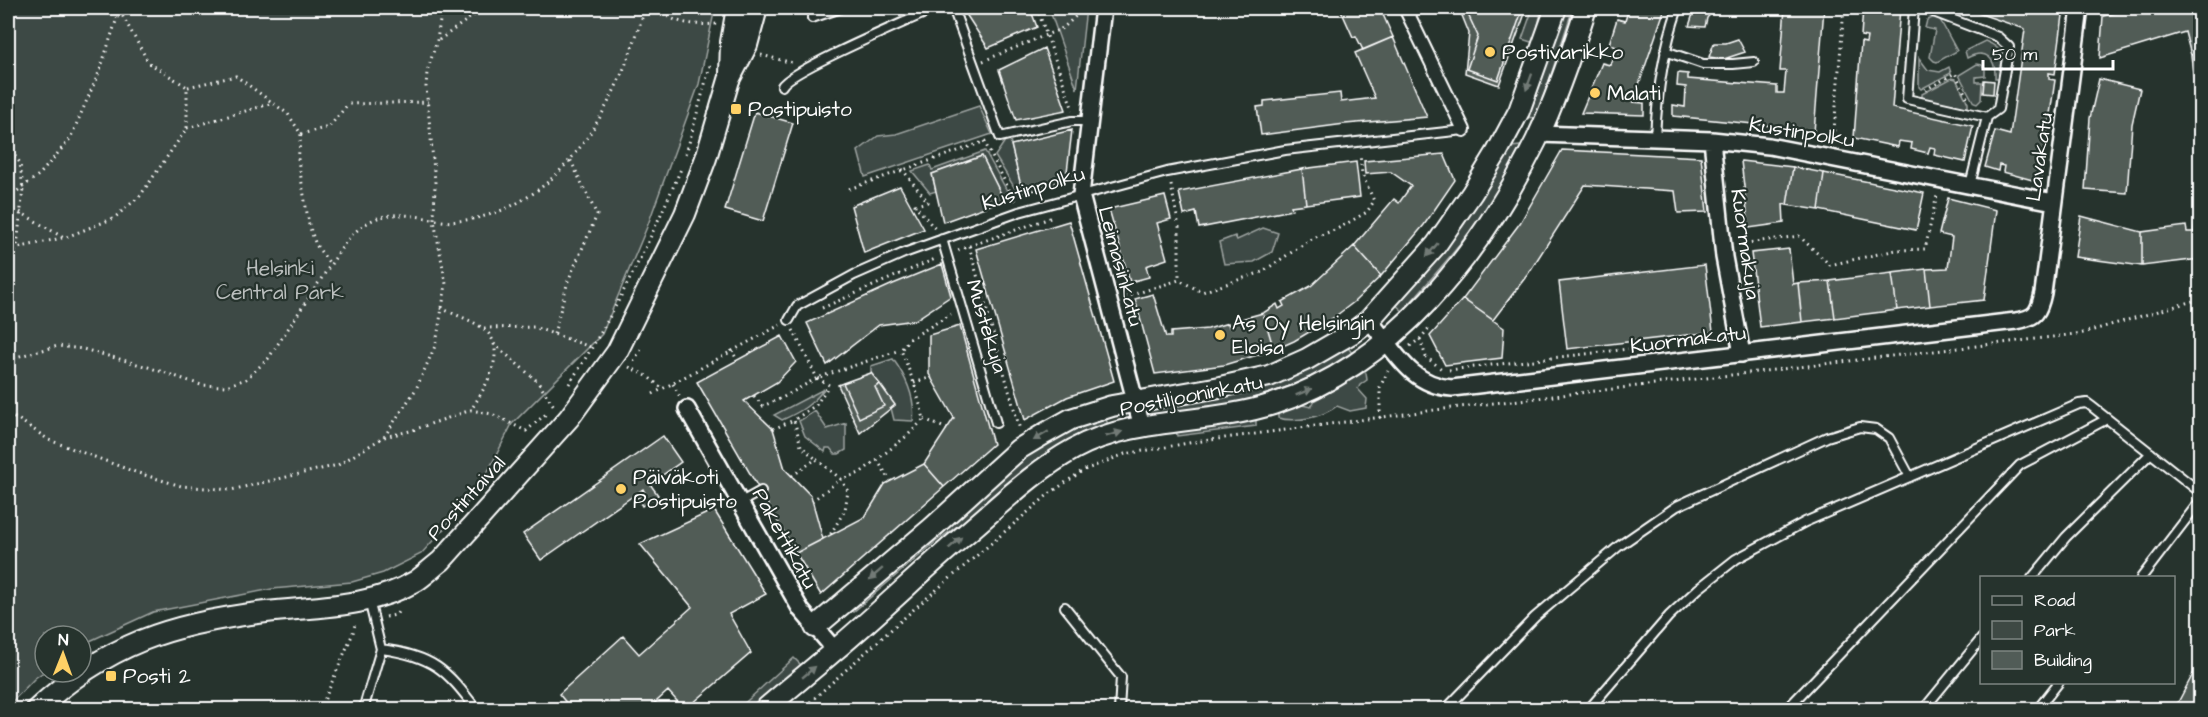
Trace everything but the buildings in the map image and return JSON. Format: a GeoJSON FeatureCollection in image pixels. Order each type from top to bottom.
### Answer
{"type":"FeatureCollection","features":[{"type":"Feature","properties":{"kind":"street","name":"Postintaival"},"geometry":{"type":"LineString","coordinates":[[729,80],[731,42],[737,8]]}},
{"type":"Feature","properties":{"kind":"street","name":"Postintaival"},"geometry":{"type":"LineString","coordinates":[[48,705],[96,662],[135,642],[164,631],[215,619],[369,600],[416,580],[441,561],[562,412],[617,352],[685,214],[706,158],[729,80],[747,45],[757,8]]}},
{"type":"Feature","properties":{"kind":"street","name":"Leimasinkatu"},"geometry":{"type":"LineString","coordinates":[[1103,8],[1083,121],[1082,201],[1142,427]]}},
{"type":"Feature","properties":{"kind":"street"},"geometry":{"type":"LineString","coordinates":[[1405,8],[1464,130]]}},
{"type":"Feature","properties":{"kind":"street","name":"Postiljooninkatu"},"geometry":{"type":"LineString","coordinates":[[814,627],[932,528],[1019,449],[1071,419],[1135,400],[1220,387],[1269,376],[1338,342],[1369,320],[1436,245],[1497,152],[1519,111],[1556,8]]}},
{"type":"Feature","properties":{"kind":"street","name":"Postiljooninkatu"},"geometry":{"type":"LineString","coordinates":[[764,710],[835,650],[921,572],[1052,462],[1077,447],[1142,427],[1236,414],[1274,404],[1312,389],[1344,372],[1387,341],[1449,278],[1517,178],[1539,134],[1586,8]]}},
{"type":"Feature","properties":{"kind":"street","name":"Lavakatu"},"geometry":{"type":"LineString","coordinates":[[2037,312],[2043,293],[2080,8]]}},
{"type":"Feature","properties":{"kind":"street","name":"Kustinpolku"},"geometry":{"type":"LineString","coordinates":[[1539,134],[1712,140],[1769,146],[2054,202]]}},
{"type":"Feature","properties":{"kind":"street","name":"Kuormakuja"},"geometry":{"type":"LineString","coordinates":[[1712,140],[1723,246],[1743,354]]}},
{"type":"Feature","properties":{"kind":"street","name":"Kuormakatu"},"geometry":{"type":"LineString","coordinates":[[1369,320],[1397,356],[1418,378],[1442,388],[1452,388],[2016,321],[2032,317],[2037,312]]}},
{"type":"Feature","properties":{"kind":"street","name":"Pakettikatu"},"geometry":{"type":"LineString","coordinates":[[687,409],[801,610],[835,650]]}},
{"type":"Feature","properties":{"kind":"lane"},"geometry":{"type":"LineString","coordinates":[[812,18],[841,8]]}},
{"type":"Feature","properties":{"kind":"lane"},"geometry":{"type":"LineString","coordinates":[[782,86],[785,80],[809,67],[936,8]]}},
{"type":"Feature","properties":{"kind":"lane"},"geometry":{"type":"LineString","coordinates":[[953,8],[1000,137],[1083,121]]}},
{"type":"Feature","properties":{"kind":"lane"},"geometry":{"type":"LineString","coordinates":[[1654,138],[1665,51],[1678,8]]}},
{"type":"Feature","properties":{"kind":"lane"},"geometry":{"type":"LineString","coordinates":[[1914,8],[1907,99],[1987,117]]}},
{"type":"Feature","properties":{"kind":"lane"},"geometry":{"type":"LineString","coordinates":[[1923,8],[1998,37],[2009,47],[1998,109],[1987,117],[1970,185]]}},
{"type":"Feature","properties":{"kind":"lane"},"geometry":{"type":"LineString","coordinates":[[1665,51],[1702,64],[1754,62]]}},
{"type":"Feature","properties":{"kind":"lane","name":"Kustinpolku"},"geometry":{"type":"LineString","coordinates":[[789,320],[796,306],[823,290],[904,253],[1019,212],[1082,201],[1167,172],[1285,150],[1464,130]]}},
{"type":"Feature","properties":{"kind":"lane","name":"Mustekuja"},"geometry":{"type":"LineString","coordinates":[[942,239],[996,423]]}},
{"type":"Feature","properties":{"kind":"lane"},"geometry":{"type":"LineString","coordinates":[[1588,710],[1669,616],[1736,559],[1805,522],[2079,404],[2087,404],[2200,492]]}},
{"type":"Feature","properties":{"kind":"lane"},"geometry":{"type":"LineString","coordinates":[[1786,710],[2020,465],[2107,419]]}},
{"type":"Feature","properties":{"kind":"lane"},"geometry":{"type":"LineString","coordinates":[[1445,710],[1535,616],[1619,546],[1677,506],[1827,437],[1860,427],[1876,429],[1889,438],[1910,477]]}},
{"type":"Feature","properties":{"kind":"lane"},"geometry":{"type":"LineString","coordinates":[[2034,576],[2066,537],[2151,453]]}},
{"type":"Feature","properties":{"kind":"lane"},"geometry":{"type":"LineString","coordinates":[[741,502],[761,491]]}},
{"type":"Feature","properties":{"kind":"lane"},"geometry":{"type":"LineString","coordinates":[[2143,576],[2200,501]]}},
{"type":"Feature","properties":{"kind":"lane"},"geometry":{"type":"LineString","coordinates":[[363,710],[381,649],[369,600]]}},
{"type":"Feature","properties":{"kind":"lane"},"geometry":{"type":"LineString","coordinates":[[1065,608],[1121,677],[1119,710]]}},
{"type":"Feature","properties":{"kind":"lane"},"geometry":{"type":"LineString","coordinates":[[1923,710],[1980,640]]}},
{"type":"Feature","properties":{"kind":"lane"},"geometry":{"type":"LineString","coordinates":[[381,649],[409,653],[429,662],[452,678],[477,710]]}},
{"type":"Feature","properties":{"kind":"lane"},"geometry":{"type":"LineString","coordinates":[[2037,710],[2057,684]]}},
{"type":"Feature","properties":{"kind":"path"},"geometry":{"type":"LineString","coordinates":[[120,8],[149,63],[188,87],[236,76],[288,114],[301,134],[298,160],[309,225],[316,245],[330,264]]}},
{"type":"Feature","properties":{"kind":"path"},"geometry":{"type":"LineString","coordinates":[[8,198],[40,174],[70,139],[100,70],[120,8]]}},
{"type":"Feature","properties":{"kind":"path"},"geometry":{"type":"LineString","coordinates":[[384,436],[416,389],[436,344],[446,284],[434,220],[435,181],[427,72],[438,40],[442,8]]}},
{"type":"Feature","properties":{"kind":"path"},"geometry":{"type":"LineString","coordinates":[[438,40],[483,8]]}},
{"type":"Feature","properties":{"kind":"path"},"geometry":{"type":"LineString","coordinates":[[8,359],[58,346],[83,349],[201,385],[226,386],[246,379],[268,359],[351,235],[369,221],[397,213],[458,222],[482,217],[512,207],[554,179],[598,120],[615,88],[645,8]]}},
{"type":"Feature","properties":{"kind":"path"},"geometry":{"type":"LineString","coordinates":[[652,8],[661,10],[670,18],[689,23],[701,25],[720,23],[717,34]]}},
{"type":"Feature","properties":{"kind":"path"},"geometry":{"type":"LineString","coordinates":[[1037,8],[1083,121]]}},
{"type":"Feature","properties":{"kind":"path"},"geometry":{"type":"LineString","coordinates":[[974,66],[1064,28],[1077,15],[1077,8]]}},
{"type":"Feature","properties":{"kind":"path"},"geometry":{"type":"LineString","coordinates":[[1831,157],[1844,8]]}},
{"type":"Feature","properties":{"kind":"path"},"geometry":{"type":"LineString","coordinates":[[754,53],[809,67]]}},
{"type":"Feature","properties":{"kind":"path"},"geometry":{"type":"LineString","coordinates":[[567,386],[593,348],[651,237],[684,160],[713,56]]}},
{"type":"Feature","properties":{"kind":"path"},"geometry":{"type":"LineString","coordinates":[[1907,99],[1955,74],[1977,115]]}},
{"type":"Feature","properties":{"kind":"path"},"geometry":{"type":"LineString","coordinates":[[8,250],[64,238],[114,218],[140,196],[187,128],[188,87]]}},
{"type":"Feature","properties":{"kind":"path"},"geometry":{"type":"LineString","coordinates":[[301,134],[329,127],[348,104],[428,102]]}},
{"type":"Feature","properties":{"kind":"path"},"geometry":{"type":"LineString","coordinates":[[187,128],[273,103]]}},
{"type":"Feature","properties":{"kind":"path"},"geometry":{"type":"LineString","coordinates":[[849,189],[1000,137]]}},
{"type":"Feature","properties":{"kind":"path"},"geometry":{"type":"LineString","coordinates":[[984,141],[1014,197],[1019,212]]}},
{"type":"Feature","properties":{"kind":"path"},"geometry":{"type":"LineString","coordinates":[[8,146],[20,163],[23,189],[17,247],[8,261]]}},
{"type":"Feature","properties":{"kind":"path"},"geometry":{"type":"LineString","coordinates":[[1350,155],[1371,153]]}},
{"type":"Feature","properties":{"kind":"path"},"geometry":{"type":"LineString","coordinates":[[1109,302],[1179,280],[1202,292],[1262,272],[1313,238],[1337,229],[1366,212],[1374,201],[1362,174],[1360,154]]}},
{"type":"Feature","properties":{"kind":"path"},"geometry":{"type":"LineString","coordinates":[[554,334],[568,281],[597,215],[570,159]]}},
{"type":"Feature","properties":{"kind":"path"},"geometry":{"type":"LineString","coordinates":[[902,169],[928,201],[915,205],[942,239]]}},
{"type":"Feature","properties":{"kind":"path"},"geometry":{"type":"LineString","coordinates":[[1723,246],[1799,236],[1830,265],[1896,250],[1925,249],[1941,179]]}},
{"type":"Feature","properties":{"kind":"path"},"geometry":{"type":"LineString","coordinates":[[1163,186],[1171,185],[1179,227],[1179,280]]}},
{"type":"Feature","properties":{"kind":"path"},"geometry":{"type":"LineString","coordinates":[[817,310],[947,254],[1082,201]]}},
{"type":"Feature","properties":{"kind":"path"},"geometry":{"type":"LineString","coordinates":[[20,212],[64,238]]}},
{"type":"Feature","properties":{"kind":"path"},"geometry":{"type":"LineString","coordinates":[[969,246],[1020,432]]}},
{"type":"Feature","properties":{"kind":"path"},"geometry":{"type":"LineString","coordinates":[[801,710],[914,609],[1049,494],[1082,471],[1125,454],[1195,442],[1435,410],[2083,333],[2200,299]]}},
{"type":"Feature","properties":{"kind":"path"},"geometry":{"type":"LineString","coordinates":[[754,396],[763,406],[817,378],[901,350],[908,340],[963,307]]}},
{"type":"Feature","properties":{"kind":"path"},"geometry":{"type":"LineString","coordinates":[[441,308],[482,328],[534,327],[593,348]]}},
{"type":"Feature","properties":{"kind":"path"},"geometry":{"type":"LineString","coordinates":[[653,394],[789,320],[817,378],[829,385],[816,405],[794,420],[772,429]]}},
{"type":"Feature","properties":{"kind":"path"},"geometry":{"type":"LineString","coordinates":[[8,416],[18,418],[49,440],[135,472],[181,486],[231,490],[338,465],[384,436],[410,431],[471,410],[492,414],[526,431],[562,412],[537,381],[494,344],[482,328]]}},
{"type":"Feature","properties":{"kind":"path"},"geometry":{"type":"LineString","coordinates":[[1420,339],[1426,357],[1444,370],[1633,348]]}},
{"type":"Feature","properties":{"kind":"path"},"geometry":{"type":"LineString","coordinates":[[471,410],[485,388],[495,361],[494,344]]}},
{"type":"Feature","properties":{"kind":"path"},"geometry":{"type":"LineString","coordinates":[[731,350],[737,359]]}},
{"type":"Feature","properties":{"kind":"path"},"geometry":{"type":"LineString","coordinates":[[901,350],[914,383],[924,419]]}},
{"type":"Feature","properties":{"kind":"path"},"geometry":{"type":"LineString","coordinates":[[629,367],[647,376],[663,389]]}},
{"type":"Feature","properties":{"kind":"path"},"geometry":{"type":"LineString","coordinates":[[914,383],[932,378]]}},
{"type":"Feature","properties":{"kind":"path"},"geometry":{"type":"LineString","coordinates":[[924,419],[947,429]]}},
{"type":"Feature","properties":{"kind":"path"},"geometry":{"type":"LineString","coordinates":[[812,501],[841,478],[860,473],[924,419]]}},
{"type":"Feature","properties":{"kind":"path"},"geometry":{"type":"LineString","coordinates":[[794,420],[801,446],[841,478],[848,491],[845,510],[830,535]]}},
{"type":"Feature","properties":{"kind":"path"},"geometry":{"type":"LineString","coordinates":[[792,476],[816,459]]}},
{"type":"Feature","properties":{"kind":"path"},"geometry":{"type":"LineString","coordinates":[[877,460],[891,481]]}},
{"type":"Feature","properties":{"kind":"path"},"geometry":{"type":"LineString","coordinates":[[348,620],[355,624],[396,615],[403,603]]}},
{"type":"Feature","properties":{"kind":"path"},"geometry":{"type":"LineString","coordinates":[[320,710],[355,624]]}},
{"type":"Feature","properties":{"kind":"green space","name":"Helsinki Central Park"},"geometry":{"type":"Polygon","coordinates":[[[8,8],[715,8],[699,84],[647,227],[602,334],[512,424],[478,491],[421,554],[383,573],[352,582],[272,589],[153,612],[93,640],[93,624],[33,624],[33,680],[8,706],[8,8]]]}},
{"type":"Feature","properties":{"kind":"green space"},"geometry":{"type":"Polygon","coordinates":[[[1049,8],[1086,8],[1077,89],[1049,8]]]}},
{"type":"Feature","properties":{"kind":"green space"},"geometry":{"type":"Polygon","coordinates":[[[1533,8],[1542,8],[1534,43],[1522,39],[1533,8]]]}},
{"type":"Feature","properties":{"kind":"green space"},"geometry":{"type":"Polygon","coordinates":[[[1563,8],[1573,8],[1547,87],[1535,118],[1525,117],[1563,8]]]}},
{"type":"Feature","properties":{"kind":"green space"},"geometry":{"type":"Polygon","coordinates":[[[1938,16],[1957,51],[1937,62],[1930,57],[1935,30],[1925,28],[1927,20],[1938,16]]]}},
{"type":"Feature","properties":{"kind":"green space"},"geometry":{"type":"Polygon","coordinates":[[[1985,41],[1997,48],[2002,55],[1999,78],[1995,78],[1994,65],[1988,57],[1980,54],[1967,58],[1965,51],[1985,41]]]}},
{"type":"Feature","properties":{"kind":"green space"},"geometry":{"type":"Polygon","coordinates":[[[1919,58],[1928,70],[1940,72],[1949,67],[1951,73],[1921,89],[1919,87],[1919,58]]]}},
{"type":"Feature","properties":{"kind":"green space"},"geometry":{"type":"Polygon","coordinates":[[[1977,64],[1982,65],[1985,69],[1985,76],[1976,77],[1976,82],[1982,82],[1981,100],[1977,104],[1974,103],[1959,75],[1977,64]]]}},
{"type":"Feature","properties":{"kind":"green space"},"geometry":{"type":"Polygon","coordinates":[[[1952,78],[1956,79],[1968,103],[1968,108],[1922,98],[1922,94],[1952,78]]]}},
{"type":"Feature","properties":{"kind":"green space"},"geometry":{"type":"Polygon","coordinates":[[[979,106],[992,134],[865,177],[858,151],[878,136],[896,134],[979,106]]]}},
{"type":"Feature","properties":{"kind":"green space"},"geometry":{"type":"Polygon","coordinates":[[[1010,140],[1023,194],[1019,195],[995,156],[1005,141],[1010,140]]]}},
{"type":"Feature","properties":{"kind":"green space"},"geometry":{"type":"Polygon","coordinates":[[[1521,146],[1497,191],[1476,223],[1403,311],[1396,305],[1462,227],[1511,147],[1521,146]]]}},
{"type":"Feature","properties":{"kind":"green space"},"geometry":{"type":"Polygon","coordinates":[[[985,151],[1011,198],[1004,200],[982,156],[932,174],[936,191],[930,193],[912,171],[930,165],[932,170],[985,151]]]}},
{"type":"Feature","properties":{"kind":"green space"},"geometry":{"type":"Polygon","coordinates":[[[1263,228],[1278,233],[1272,252],[1254,262],[1224,264],[1219,242],[1235,236],[1237,240],[1263,228]]]}},
{"type":"Feature","properties":{"kind":"green space"},"geometry":{"type":"Polygon","coordinates":[[[1347,346],[1352,353],[1289,386],[1245,400],[1174,413],[1173,404],[1213,399],[1252,390],[1308,368],[1347,346]]]}},
{"type":"Feature","properties":{"kind":"green space"},"geometry":{"type":"Polygon","coordinates":[[[893,359],[909,388],[914,412],[913,421],[894,420],[891,408],[895,405],[871,373],[871,366],[893,359]]]}},
{"type":"Feature","properties":{"kind":"green space"},"geometry":{"type":"Polygon","coordinates":[[[1364,372],[1367,380],[1358,389],[1367,399],[1366,408],[1350,411],[1337,406],[1309,418],[1293,420],[1278,418],[1278,413],[1302,405],[1311,407],[1315,400],[1364,372]]]}},
{"type":"Feature","properties":{"kind":"green space"},"geometry":{"type":"Polygon","coordinates":[[[824,389],[810,404],[794,414],[782,420],[774,415],[824,389]]]}},
{"type":"Feature","properties":{"kind":"green space"},"geometry":{"type":"Polygon","coordinates":[[[815,411],[827,429],[846,423],[846,450],[835,454],[830,448],[826,448],[825,452],[805,436],[799,421],[815,411]]]}},
{"type":"Feature","properties":{"kind":"green space"},"geometry":{"type":"Polygon","coordinates":[[[1105,416],[1108,425],[1076,436],[1026,468],[853,612],[850,610],[1025,457],[1074,427],[1105,416]]]}},
{"type":"Feature","properties":{"kind":"green space"},"geometry":{"type":"Polygon","coordinates":[[[1256,418],[1256,426],[1177,436],[1176,430],[1256,418]]]}},
{"type":"Feature","properties":{"kind":"green space"},"geometry":{"type":"Polygon","coordinates":[[[794,658],[801,665],[751,709],[737,710],[794,658]]]}},
{"type":"Feature","properties":{"kind":"place","name":"Postivarikko"},"geometry":{"type":"Point","coordinates":[1490,52]}},
{"type":"Feature","properties":{"kind":"place","name":"Malati"},"geometry":{"type":"Point","coordinates":[1595,93]}},
{"type":"Feature","properties":{"kind":"place","name":"Postipuisto"},"geometry":{"type":"Point","coordinates":[736,109]}},
{"type":"Feature","properties":{"kind":"place","name":"As Oy Helsingin Eloisa"},"geometry":{"type":"Point","coordinates":[1220,335]}},
{"type":"Feature","properties":{"kind":"place","name":"Päiväkoti Postipuisto"},"geometry":{"type":"Point","coordinates":[621,489]}},
{"type":"Feature","properties":{"kind":"place","name":"Posti 2"},"geometry":{"type":"Point","coordinates":[111,676]}}]}
